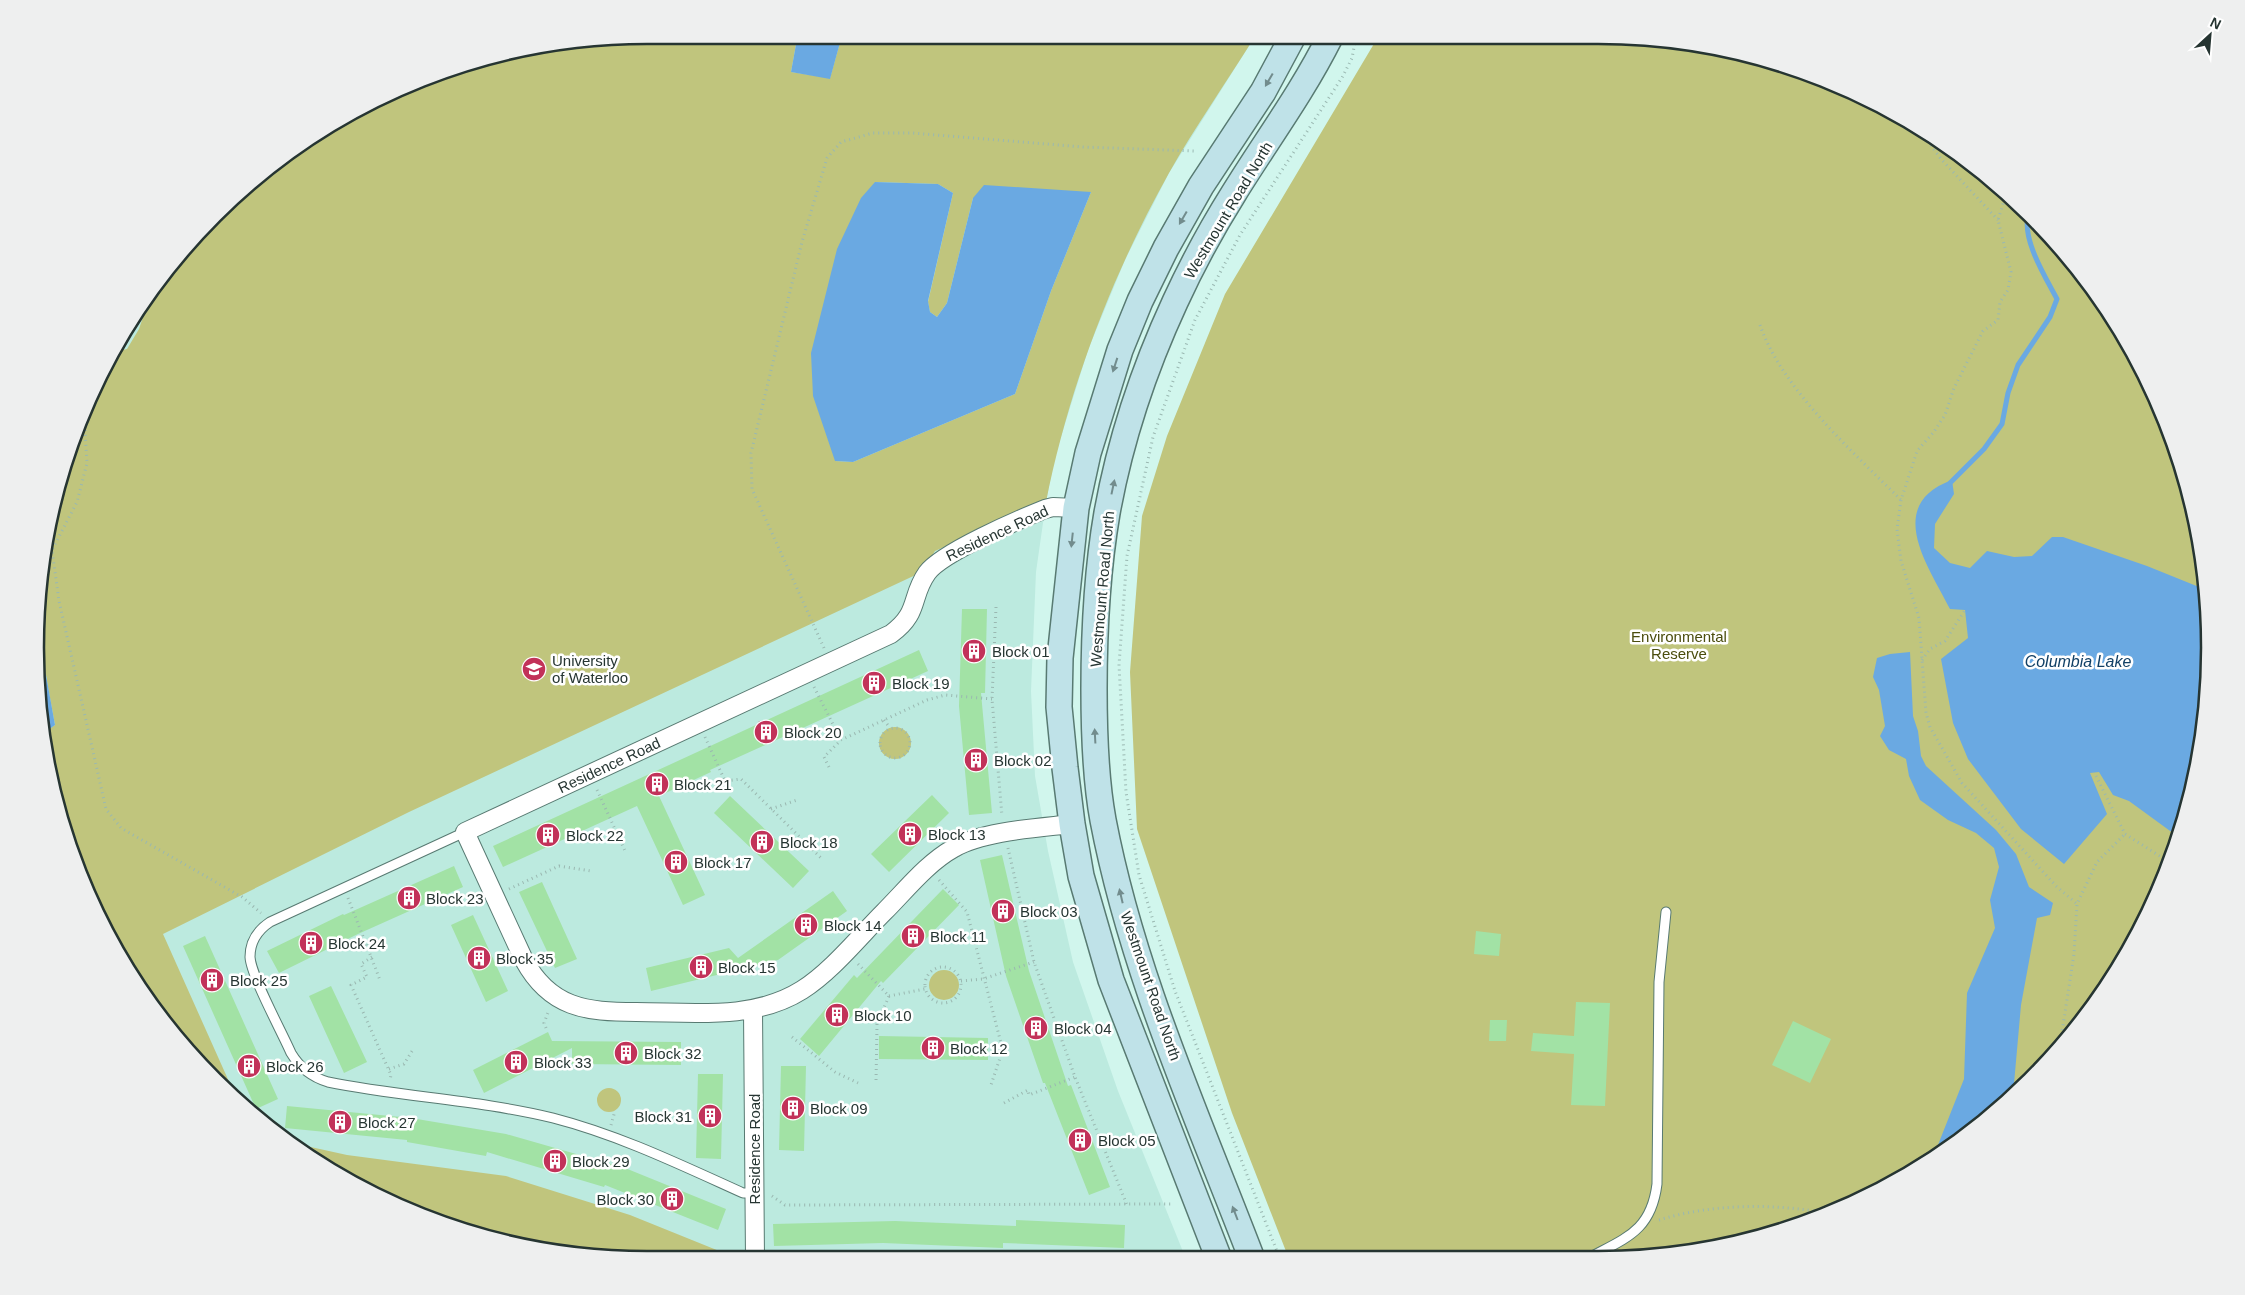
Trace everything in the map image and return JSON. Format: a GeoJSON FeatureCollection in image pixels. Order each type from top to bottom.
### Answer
{"type":"FeatureCollection","features":[{"type":"Feature","properties":{"kind":"main road"},"geometry":{"type":"LineString","coordinates":[[1216,1251],[1111,980],[1082,876],[1072,824],[1059,707],[1060,658],[1076,508],[1088,453],[1120,350],[1140,301],[1183,217],[1262,92],[1289,44]]}},
{"type":"Feature","properties":{"kind":"main road","name":"Westmount Road North"},"geometry":{"type":"LineString","coordinates":[[1249,1251],[1157,1012],[1126,918],[1103,818],[1094,735],[1094,638],[1102,552],[1111,495],[1137,398],[1160,336],[1191,268],[1212,230],[1234,193],[1310,78],[1327,44]]}},
{"type":"Feature","properties":{"kind":"street","name":"Residence Road"},"geometry":{"type":"LineString","coordinates":[[464,832],[897,629],[912,612],[925,576],[944,557],[1039,512],[1053,507],[1076,508]]}},
{"type":"Feature","properties":{"kind":"street"},"geometry":{"type":"LineString","coordinates":[[464,832],[530,971],[551,994],[578,1008],[597,1012],[718,1012],[753,1010],[779,1002],[803,990],[817,979],[929,866],[955,847],[982,837],[1072,824]]}},
{"type":"Feature","properties":{"kind":"street","name":"Residence Road"},"geometry":{"type":"LineString","coordinates":[[753,1010],[755,1251]]}},
{"type":"Feature","properties":{"kind":"lane"},"geometry":{"type":"LineString","coordinates":[[464,832],[270,922],[254,938],[251,948],[251,961],[295,1059],[304,1070],[321,1080],[523,1112],[570,1123],[631,1144],[744,1193],[755,1188]]}},
{"type":"Feature","properties":{"kind":"lane"},"geometry":{"type":"LineString","coordinates":[[1602,1251],[1633,1234],[1642,1226],[1655,1199],[1657,1184],[1659,982],[1666,912]]}},
{"type":"Feature","properties":{"kind":"path"},"geometry":{"type":"LineString","coordinates":[[1277,1251],[1175,991],[1139,874],[1126,792],[1119,665],[1127,556],[1147,464],[1153,437],[1195,320],[1240,235],[1343,76],[1352,58],[1355,44]]}},
{"type":"Feature","properties":{"kind":"path"},"geometry":{"type":"LineString","coordinates":[[830,662],[752,489],[751,453],[800,252],[827,158],[841,142],[873,133],[912,133],[1083,147],[1195,151]]}},
{"type":"Feature","properties":{"kind":"path"},"geometry":{"type":"LineString","coordinates":[[1931,145],[1998,220],[2011,272],[2008,290],[2000,302],[1998,320],[1983,331],[1954,388],[1945,415],[1933,433],[1917,451],[1901,500],[1897,529],[1901,561],[1919,618],[1926,713],[1930,727],[1962,783],[2056,886],[2077,904]]}},
{"type":"Feature","properties":{"kind":"path"},"geometry":{"type":"LineString","coordinates":[[1998,220],[2004,201]]}},
{"type":"Feature","properties":{"kind":"path"},"geometry":{"type":"LineString","coordinates":[[1760,325],[1768,346],[1810,405],[1849,449],[1901,500]]}},
{"type":"Feature","properties":{"kind":"path"},"geometry":{"type":"LineString","coordinates":[[85,429],[87,463],[77,502],[52,550],[59,601],[106,808],[120,828],[242,897],[270,922]]}},
{"type":"Feature","properties":{"kind":"path"},"geometry":{"type":"LineString","coordinates":[[996,607],[992,698],[1003,819]]}},
{"type":"Feature","properties":{"kind":"path"},"geometry":{"type":"LineString","coordinates":[[1922,661],[1926,653],[1945,642],[1965,610]]}},
{"type":"Feature","properties":{"kind":"path"},"geometry":{"type":"LineString","coordinates":[[808,672],[841,740]]}},
{"type":"Feature","properties":{"kind":"path"},"geometry":{"type":"LineString","coordinates":[[829,767],[824,758],[841,740],[927,700],[945,695],[992,698]]}},
{"type":"Feature","properties":{"kind":"path"},"geometry":{"type":"LineString","coordinates":[[884,720],[890,728]]}},
{"type":"Feature","properties":{"kind":"path"},"geometry":{"type":"LineString","coordinates":[[698,723],[725,781],[741,779],[821,858]]}},
{"type":"Feature","properties":{"kind":"path"},"geometry":{"type":"LineString","coordinates":[[890,728],[897,728],[905,732],[911,740],[911,747],[902,757],[887,756],[880,748],[878,743],[881,736],[890,728]]}},
{"type":"Feature","properties":{"kind":"path"},"geometry":{"type":"LineString","coordinates":[[2096,776],[2124,834],[2163,858]]}},
{"type":"Feature","properties":{"kind":"path"},"geometry":{"type":"LineString","coordinates":[[593,783],[626,853]]}},
{"type":"Feature","properties":{"kind":"path"},"geometry":{"type":"LineString","coordinates":[[771,808],[797,800]]}},
{"type":"Feature","properties":{"kind":"path"},"geometry":{"type":"LineString","coordinates":[[2062,1032],[2074,954],[2077,904],[2097,862],[2124,834]]}},
{"type":"Feature","properties":{"kind":"path"},"geometry":{"type":"LineString","coordinates":[[1008,845],[1034,962],[1075,1077],[1127,1205]]}},
{"type":"Feature","properties":{"kind":"path"},"geometry":{"type":"LineString","coordinates":[[506,890],[559,866],[591,871]]}},
{"type":"Feature","properties":{"kind":"path"},"geometry":{"type":"LineString","coordinates":[[935,876],[967,912],[1002,1047],[991,1085]]}},
{"type":"Feature","properties":{"kind":"path"},"geometry":{"type":"LineString","coordinates":[[344,888],[380,980]]}},
{"type":"Feature","properties":{"kind":"path"},"geometry":{"type":"LineString","coordinates":[[845,951],[890,996]]}},
{"type":"Feature","properties":{"kind":"path"},"geometry":{"type":"LineString","coordinates":[[372,957],[361,964],[367,977],[351,985],[389,1069],[391,1075],[388,1091]]}},
{"type":"Feature","properties":{"kind":"path"},"geometry":{"type":"LineString","coordinates":[[961,981],[983,978],[1034,962]]}},
{"type":"Feature","properties":{"kind":"path"},"geometry":{"type":"LineString","coordinates":[[939,967],[955,971],[961,981],[959,993],[950,1002],[938,1002],[932,999],[925,989],[926,978],[929,973],[939,967]]}},
{"type":"Feature","properties":{"kind":"path"},"geometry":{"type":"LineString","coordinates":[[890,996],[925,989]]}},
{"type":"Feature","properties":{"kind":"path"},"geometry":{"type":"LineString","coordinates":[[876,1082],[877,1024],[890,996]]}},
{"type":"Feature","properties":{"kind":"path"},"geometry":{"type":"LineString","coordinates":[[546,1028],[544,1023],[550,1008]]}},
{"type":"Feature","properties":{"kind":"path"},"geometry":{"type":"LineString","coordinates":[[792,1038],[835,1072],[858,1083]]}},
{"type":"Feature","properties":{"kind":"path"},"geometry":{"type":"LineString","coordinates":[[389,1069],[404,1064],[414,1048]]}},
{"type":"Feature","properties":{"kind":"path"},"geometry":{"type":"LineString","coordinates":[[1004,1103],[1028,1090],[1029,1095],[1075,1077]]}},
{"type":"Feature","properties":{"kind":"path"},"geometry":{"type":"LineString","coordinates":[[755,1188],[785,1205],[1171,1204]]}},
{"type":"Feature","properties":{"kind":"path"},"geometry":{"type":"LineString","coordinates":[[1642,1226],[1686,1212],[1749,1207],[1811,1212]]}},
{"type":"Feature","properties":{"kind":"shaded area","name":"University of Waterloo"},"geometry":{"type":"Polygon","coordinates":[[[648,44],[1250,44],[1169,173],[1125,260],[1088,350],[1055,456],[1036,572],[1031,691],[1035,776],[1048,851],[1073,962],[1118,1091],[1183,1251],[648,1251],[608,1250],[530,1240],[491,1231],[453,1219],[380,1189],[312,1149],[249,1101],[194,1046],[169,1015],[146,983],[106,915],[76,842],[64,804],[55,765],[45,687],[45,608],[49,569],[64,491],[76,453],[106,380],[125,346],[146,312],[194,249],[249,194],[312,146],[346,125],[380,106],[416,90],[491,64],[530,55],[608,45],[648,44]]]}},
{"type":"Feature","properties":{"kind":"green space"},"geometry":{"type":"Polygon","coordinates":[[[796,44],[791,72],[830,78],[840,44],[1250,44],[1169,173],[1129,251],[1111,292],[1080,374],[1067,416],[1046,502],[935,551],[922,572],[409,812],[163,934],[229,1082],[194,1046],[169,1015],[146,983],[106,915],[76,842],[64,804],[49,729],[55,725],[45,675],[45,608],[55,530],[64,491],[76,453],[106,380],[123,350],[127,349],[139,329],[146,312],[194,249],[249,194],[312,146],[380,106],[416,90],[491,64],[530,55],[608,45],[796,44]],[[875,182],[835,461],[853,462],[1015,394],[1051,291],[1091,192],[973,198],[947,303],[937,317],[930,312],[928,302],[953,193],[938,184],[875,182]]]}},
{"type":"Feature","properties":{"kind":"green space","name":"Environmental Reserve"},"geometry":{"type":"Polygon","coordinates":[[[1374,44],[1637,45],[1715,55],[1754,64],[1829,90],[1865,106],[1933,146],[1996,194],[2051,249],[2076,280],[2099,312],[2139,380],[2169,453],[2181,491],[2190,530],[2200,608],[2200,687],[2196,726],[2181,804],[2169,842],[2139,915],[2120,949],[2099,983],[2051,1046],[1996,1101],[1933,1149],[1865,1189],[1792,1219],[1754,1231],[1715,1240],[1637,1250],[1286,1251],[1232,1113],[1137,829],[1130,672],[1142,516],[1167,436],[1225,294],[1374,44]]]}},
{"type":"Feature","properties":{"kind":"green space"},"geometry":{"type":"Polygon","coordinates":[[[895,727],[901,728],[906,732],[910,737],[910,749],[906,754],[901,758],[895,759],[889,758],[884,754],[880,749],[879,743],[880,737],[884,732],[889,728],[895,727]]]}},
{"type":"Feature","properties":{"kind":"green space"},"geometry":{"type":"Polygon","coordinates":[[[944,970],[955,974],[959,985],[955,996],[944,1000],[933,996],[929,985],[933,974],[944,970]]]}},
{"type":"Feature","properties":{"kind":"green space"},"geometry":{"type":"Polygon","coordinates":[[[609,1088],[617,1092],[621,1100],[617,1108],[609,1112],[601,1108],[597,1100],[601,1092],[609,1088]]]}},
{"type":"Feature","properties":{"kind":"green space"},"geometry":{"type":"Polygon","coordinates":[[[309,1147],[347,1155],[506,1176],[630,1215],[719,1251],[608,1250],[530,1240],[491,1231],[416,1205],[380,1189],[309,1147]]]}},
{"type":"Feature","properties":{"kind":"water"},"geometry":{"type":"Polygon","coordinates":[[[796,44],[840,44],[830,79],[791,72],[796,44]]]}},
{"type":"Feature","properties":{"kind":"water"},"geometry":{"type":"Polygon","coordinates":[[[875,182],[938,184],[953,193],[928,301],[930,312],[937,317],[947,303],[973,198],[984,185],[1091,192],[1051,291],[1015,394],[853,462],[835,461],[813,396],[811,353],[837,249],[861,198],[875,182]]]}},
{"type":"Feature","properties":{"kind":"water","name":"Columbia Lake"},"geometry":{"type":"Polygon","coordinates":[[[1952,480],[1954,494],[1935,524],[1934,548],[1950,563],[1970,568],[1987,551],[2014,557],[2032,556],[2052,537],[2063,537],[2147,566],[2198,586],[2201,648],[2196,726],[2190,765],[2172,832],[2129,801],[2113,795],[2099,772],[2090,773],[2107,814],[2064,864],[2021,829],[1968,759],[1953,723],[1941,659],[1968,638],[1965,610],[1950,609],[1923,556],[1917,538],[1916,521],[1920,505],[1931,491],[1952,480]]]}},
{"type":"Feature","properties":{"kind":"water"},"geometry":{"type":"Polygon","coordinates":[[[1910,652],[1913,716],[1918,731],[1921,756],[1926,766],[1996,830],[2016,854],[2029,887],[2053,903],[2050,915],[2037,918],[2021,1005],[2014,1084],[1996,1101],[1938,1146],[1964,1079],[1967,993],[1995,928],[1990,900],[1999,867],[1994,848],[1976,833],[1948,820],[1920,800],[1909,776],[1906,759],[1889,750],[1880,736],[1885,726],[1879,690],[1873,677],[1877,658],[1890,654],[1910,652]]]}},
{"type":"Feature","properties":{"kind":"water"},"geometry":{"type":"Polygon","coordinates":[[[45,674],[46,675],[55,725],[49,729],[45,674]]]}},
{"type":"Feature","properties":{"kind":"building"},"geometry":{"type":"Polygon","coordinates":[[[962,609],[987,609],[985,693],[981,693],[992,813],[969,815],[959,706],[962,609]]]}},
{"type":"Feature","properties":{"kind":"building"},"geometry":{"type":"Polygon","coordinates":[[[919,650],[928,671],[710,770],[711,772],[659,796],[705,895],[683,905],[637,806],[503,867],[493,846],[919,650]]]}},
{"type":"Feature","properties":{"kind":"building","name":"Block 13"},"geometry":{"type":"Polygon","coordinates":[[[932,795],[949,813],[889,872],[871,854],[932,795]]]}},
{"type":"Feature","properties":{"kind":"building","name":"Block 18"},"geometry":{"type":"Polygon","coordinates":[[[730,796],[809,871],[793,888],[714,813],[730,796]]]}},
{"type":"Feature","properties":{"kind":"building"},"geometry":{"type":"Polygon","coordinates":[[[1002,855],[1029,971],[1068,1086],[1071,1085],[1110,1187],[1089,1195],[1045,1083],[1043,1083],[1006,976],[980,860],[1002,855]]]}},
{"type":"Feature","properties":{"kind":"building"},"geometry":{"type":"Polygon","coordinates":[[[454,866],[463,887],[358,934],[279,973],[267,951],[343,914],[454,866]]]}},
{"type":"Feature","properties":{"kind":"building"},"geometry":{"type":"Polygon","coordinates":[[[542,882],[577,959],[555,968],[519,892],[542,882]]]}},
{"type":"Feature","properties":{"kind":"building"},"geometry":{"type":"Polygon","coordinates":[[[943,889],[959,905],[883,983],[881,981],[819,1056],[800,1039],[854,975],[857,978],[943,889]]]}},
{"type":"Feature","properties":{"kind":"building"},"geometry":{"type":"Polygon","coordinates":[[[833,891],[847,911],[778,960],[651,991],[646,968],[729,948],[738,958],[833,891]]]}},
{"type":"Feature","properties":{"kind":"building","name":"Block 35"},"geometry":{"type":"Polygon","coordinates":[[[473,915],[508,991],[486,1002],[451,925],[473,915]]]}},
{"type":"Feature","properties":{"kind":"building"},"geometry":{"type":"Polygon","coordinates":[[[1476,931],[1501,934],[1499,956],[1474,954],[1476,931]]]}},
{"type":"Feature","properties":{"kind":"building"},"geometry":{"type":"Polygon","coordinates":[[[205,936],[278,1099],[258,1108],[254,1105],[183,946],[205,936]]]}},
{"type":"Feature","properties":{"kind":"building"},"geometry":{"type":"Polygon","coordinates":[[[331,986],[367,1062],[344,1073],[309,996],[331,986]]]}},
{"type":"Feature","properties":{"kind":"building"},"geometry":{"type":"Polygon","coordinates":[[[1576,1002],[1610,1003],[1605,1106],[1571,1105],[1574,1054],[1531,1051],[1533,1033],[1574,1036],[1576,1002]]]}},
{"type":"Feature","properties":{"kind":"building"},"geometry":{"type":"Polygon","coordinates":[[[1490,1020],[1507,1020],[1506,1041],[1489,1041],[1490,1020]]]}},
{"type":"Feature","properties":{"kind":"building"},"geometry":{"type":"Polygon","coordinates":[[[1793,1021],[1831,1039],[1810,1083],[1772,1065],[1793,1021]]]}},
{"type":"Feature","properties":{"kind":"building"},"geometry":{"type":"Polygon","coordinates":[[[548,1032],[552,1041],[681,1042],[681,1065],[572,1064],[572,1048],[484,1093],[473,1070],[548,1032]]]}},
{"type":"Feature","properties":{"kind":"building","name":"Block 12"},"geometry":{"type":"Polygon","coordinates":[[[879,1036],[988,1038],[988,1060],[879,1059],[879,1036]]]}},
{"type":"Feature","properties":{"kind":"building","name":"Block 09"},"geometry":{"type":"Polygon","coordinates":[[[781,1066],[806,1066],[804,1151],[779,1150],[781,1066]]]}},
{"type":"Feature","properties":{"kind":"building","name":"Block 31"},"geometry":{"type":"Polygon","coordinates":[[[698,1074],[723,1074],[721,1159],[696,1158],[698,1074]]]}},
{"type":"Feature","properties":{"kind":"building"},"geometry":{"type":"Polygon","coordinates":[[[287,1106],[411,1118],[506,1134],[625,1168],[726,1209],[718,1230],[605,1185],[604,1187],[487,1152],[486,1156],[407,1142],[407,1140],[285,1128],[287,1106]]]}},
{"type":"Feature","properties":{"kind":"building"},"geometry":{"type":"Polygon","coordinates":[[[1016,1220],[1125,1225],[1124,1248],[1003,1243],[1003,1248],[883,1243],[774,1246],[773,1224],[895,1221],[1016,1226],[1016,1220]]]}},
{"type":"Feature","properties":{"kind":"waterway"},"geometry":{"type":"LineString","coordinates":[[1948,485],[1984,449],[2002,424],[2008,393],[2018,365],[2050,317],[2057,299],[2031,245],[2027,224]]}},
{"type":"Feature","properties":{"kind":"place","name":"Block 01"},"geometry":{"type":"Point","coordinates":[974,651]}},
{"type":"Feature","properties":{"kind":"place","name":"University of Waterloo"},"geometry":{"type":"Point","coordinates":[534,669]}},
{"type":"Feature","properties":{"kind":"place","name":"Block 19"},"geometry":{"type":"Point","coordinates":[874,683]}},
{"type":"Feature","properties":{"kind":"place","name":"Block 20"},"geometry":{"type":"Point","coordinates":[766,732]}},
{"type":"Feature","properties":{"kind":"place","name":"Block 02"},"geometry":{"type":"Point","coordinates":[976,760]}},
{"type":"Feature","properties":{"kind":"place","name":"Block 21"},"geometry":{"type":"Point","coordinates":[657,784]}},
{"type":"Feature","properties":{"kind":"place","name":"Block 13"},"geometry":{"type":"Point","coordinates":[910,834]}},
{"type":"Feature","properties":{"kind":"place","name":"Block 22"},"geometry":{"type":"Point","coordinates":[548,835]}},
{"type":"Feature","properties":{"kind":"place","name":"Block 18"},"geometry":{"type":"Point","coordinates":[762,842]}},
{"type":"Feature","properties":{"kind":"place","name":"Block 17"},"geometry":{"type":"Point","coordinates":[676,862]}},
{"type":"Feature","properties":{"kind":"place","name":"Block 23"},"geometry":{"type":"Point","coordinates":[409,898]}},
{"type":"Feature","properties":{"kind":"place","name":"Block 03"},"geometry":{"type":"Point","coordinates":[1003,911]}},
{"type":"Feature","properties":{"kind":"place","name":"Block 14"},"geometry":{"type":"Point","coordinates":[806,925]}},
{"type":"Feature","properties":{"kind":"place","name":"Block 11"},"geometry":{"type":"Point","coordinates":[913,936]}},
{"type":"Feature","properties":{"kind":"place","name":"Block 24"},"geometry":{"type":"Point","coordinates":[311,943]}},
{"type":"Feature","properties":{"kind":"place","name":"Block 35"},"geometry":{"type":"Point","coordinates":[479,958]}},
{"type":"Feature","properties":{"kind":"place","name":"Block 15"},"geometry":{"type":"Point","coordinates":[701,967]}},
{"type":"Feature","properties":{"kind":"place","name":"Block 25"},"geometry":{"type":"Point","coordinates":[212,980]}},
{"type":"Feature","properties":{"kind":"place","name":"Block 10"},"geometry":{"type":"Point","coordinates":[837,1015]}},
{"type":"Feature","properties":{"kind":"place","name":"Block 04"},"geometry":{"type":"Point","coordinates":[1036,1028]}},
{"type":"Feature","properties":{"kind":"place","name":"Block 12"},"geometry":{"type":"Point","coordinates":[933,1048]}},
{"type":"Feature","properties":{"kind":"place","name":"Block 32"},"geometry":{"type":"Point","coordinates":[626,1053]}},
{"type":"Feature","properties":{"kind":"place","name":"Block 33"},"geometry":{"type":"Point","coordinates":[516,1062]}},
{"type":"Feature","properties":{"kind":"place","name":"Block 26"},"geometry":{"type":"Point","coordinates":[249,1066]}},
{"type":"Feature","properties":{"kind":"place","name":"Block 09"},"geometry":{"type":"Point","coordinates":[793,1108]}},
{"type":"Feature","properties":{"kind":"place","name":"Block 31"},"geometry":{"type":"Point","coordinates":[710,1116]}},
{"type":"Feature","properties":{"kind":"place","name":"Block 27"},"geometry":{"type":"Point","coordinates":[340,1122]}},
{"type":"Feature","properties":{"kind":"place","name":"Block 05"},"geometry":{"type":"Point","coordinates":[1080,1140]}},
{"type":"Feature","properties":{"kind":"place","name":"Block 29"},"geometry":{"type":"Point","coordinates":[555,1161]}},
{"type":"Feature","properties":{"kind":"place","name":"Block 30"},"geometry":{"type":"Point","coordinates":[672,1199]}}]}
